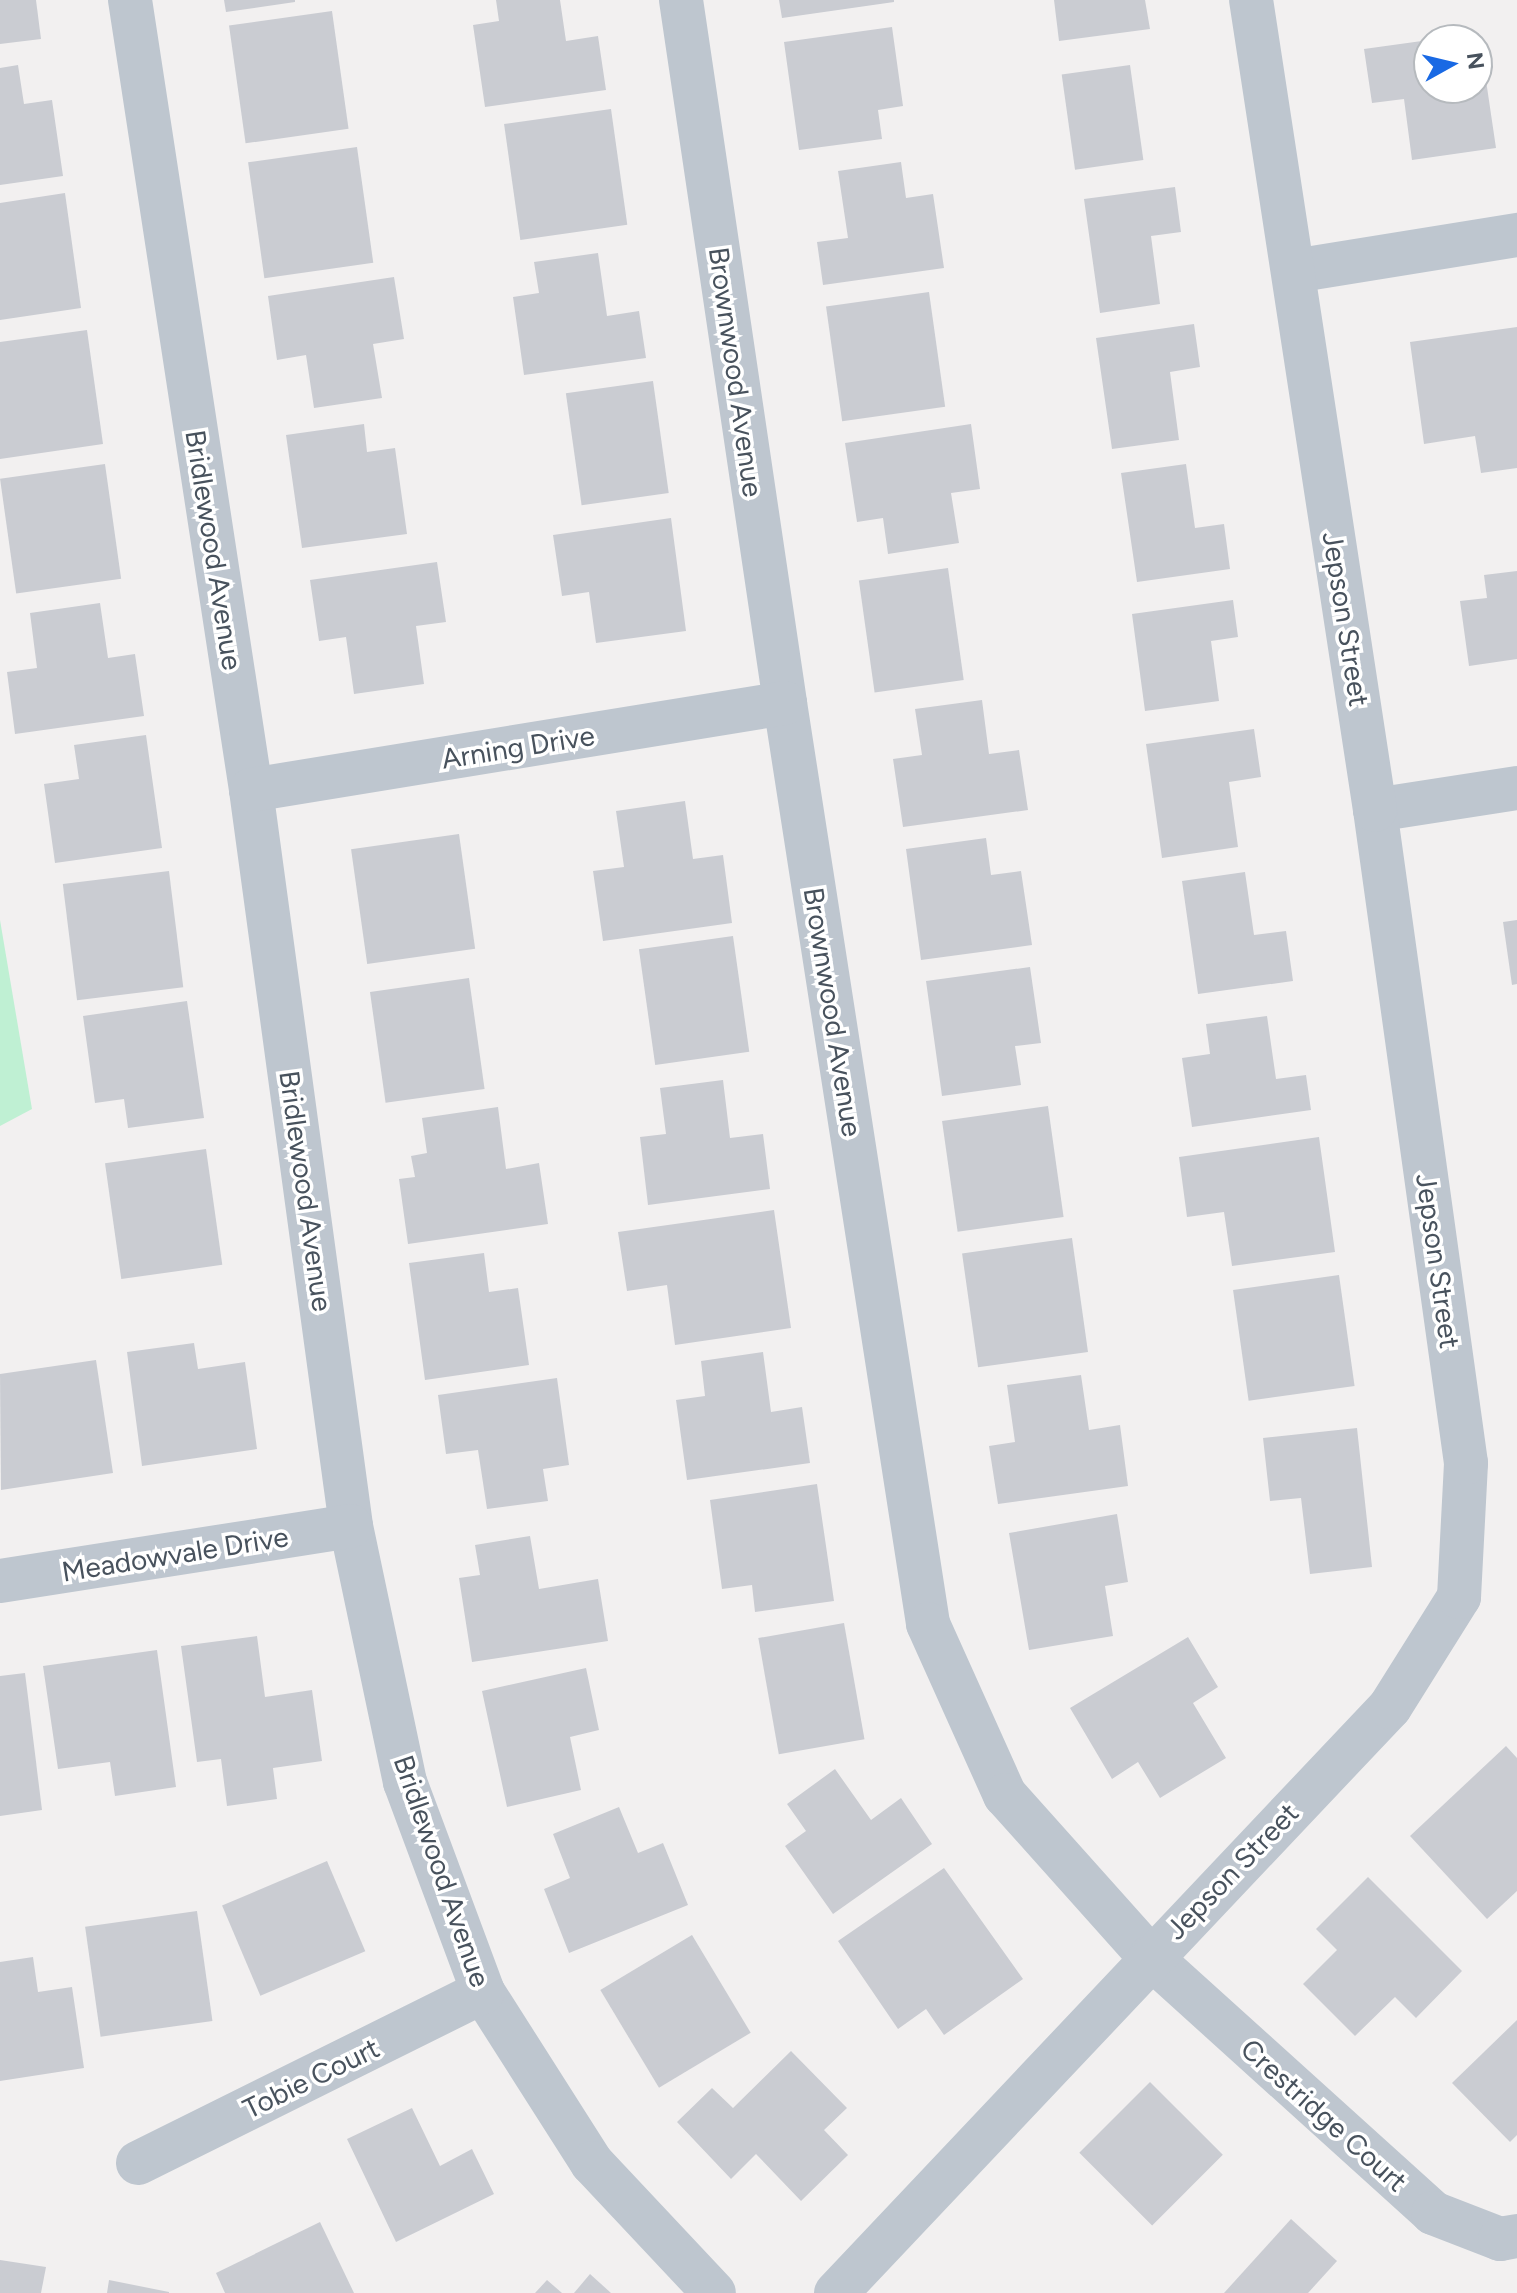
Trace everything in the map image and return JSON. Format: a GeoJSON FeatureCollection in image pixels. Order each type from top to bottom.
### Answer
{"type":"FeatureCollection","features":[{"type":"Feature","properties":{"kind":"street","name":"Bridlewood Avenue"},"geometry":{"type":"LineString","coordinates":[[130,0],[251,790],[351,1526],[405,1782],[483,1992],[592,2163],[714,2293]]}},
{"type":"Feature","properties":{"kind":"street","name":"Brownwood Avenue"},"geometry":{"type":"LineString","coordinates":[[681,0],[785,703],[928,1624],[1005,1795],[1150,1957]]}},
{"type":"Feature","properties":{"kind":"street","name":"Jepson Street"},"geometry":{"type":"LineString","coordinates":[[836,2293],[1150,1957],[1390,1707],[1459,1597],[1466,1463],[1375,810],[1251,0]]}},
{"type":"Feature","properties":{"kind":"street"},"geometry":{"type":"LineString","coordinates":[[1294,271],[1517,235]]}},
{"type":"Feature","properties":{"kind":"street","name":"Arning Drive"},"geometry":{"type":"LineString","coordinates":[[251,790],[785,703]]}},
{"type":"Feature","properties":{"kind":"street"},"geometry":{"type":"LineString","coordinates":[[1375,810],[1517,788]]}},
{"type":"Feature","properties":{"kind":"street","name":"Meadowvale Drive"},"geometry":{"type":"LineString","coordinates":[[0,1581],[351,1526]]}},
{"type":"Feature","properties":{"kind":"street","name":"Crestridge Court"},"geometry":{"type":"LineString","coordinates":[[1150,1957],[1433,2213],[1500,2239],[1517,2236]]}},
{"type":"Feature","properties":{"kind":"street","name":"Tobie Court"},"geometry":{"type":"LineString","coordinates":[[138,2163],[483,1992]]}},
{"type":"Feature","properties":{"kind":"green space"},"geometry":{"type":"Polygon","coordinates":[[[0,920],[32,1109],[0,1126],[0,920]]]}},
{"type":"Feature","properties":{"kind":"building"},"geometry":{"type":"Polygon","coordinates":[[[0,0],[36,0],[41,39],[0,44],[0,0]]]}},
{"type":"Feature","properties":{"kind":"building"},"geometry":{"type":"Polygon","coordinates":[[[224,0],[295,0],[295,2],[226,12],[224,0]]]}},
{"type":"Feature","properties":{"kind":"building"},"geometry":{"type":"Polygon","coordinates":[[[496,0],[560,0],[566,41],[598,36],[606,90],[485,107],[473,25],[499,21],[496,0]]]}},
{"type":"Feature","properties":{"kind":"building"},"geometry":{"type":"Polygon","coordinates":[[[779,0],[894,0],[894,2],[782,18],[779,0]]]}},
{"type":"Feature","properties":{"kind":"building"},"geometry":{"type":"Polygon","coordinates":[[[1054,0],[1145,0],[1150,29],[1059,41],[1054,0]]]}},
{"type":"Feature","properties":{"kind":"building"},"geometry":{"type":"Polygon","coordinates":[[[332,11],[349,129],[246,143],[229,25],[332,11]]]}},
{"type":"Feature","properties":{"kind":"building"},"geometry":{"type":"Polygon","coordinates":[[[892,27],[903,106],[878,110],[882,139],[799,150],[784,42],[892,27]]]}},
{"type":"Feature","properties":{"kind":"building"},"geometry":{"type":"Polygon","coordinates":[[[1413,42],[1413,104],[1489,104],[1496,148],[1412,160],[1404,99],[1372,103],[1364,49],[1413,42]]]}},
{"type":"Feature","properties":{"kind":"building"},"geometry":{"type":"Polygon","coordinates":[[[18,65],[24,104],[52,100],[63,176],[0,185],[0,68],[18,65]]]}},
{"type":"Feature","properties":{"kind":"building"},"geometry":{"type":"Polygon","coordinates":[[[1130,65],[1143,160],[1075,170],[1062,75],[1130,65]]]}},
{"type":"Feature","properties":{"kind":"building"},"geometry":{"type":"Polygon","coordinates":[[[611,109],[627,225],[520,240],[504,124],[611,109]]]}},
{"type":"Feature","properties":{"kind":"building"},"geometry":{"type":"Polygon","coordinates":[[[357,147],[373,263],[264,278],[248,162],[357,147]]]}},
{"type":"Feature","properties":{"kind":"building"},"geometry":{"type":"Polygon","coordinates":[[[901,162],[906,198],[933,194],[944,268],[823,285],[817,242],[848,238],[838,171],[901,162]]]}},
{"type":"Feature","properties":{"kind":"building"},"geometry":{"type":"Polygon","coordinates":[[[1175,187],[1181,232],[1151,236],[1160,304],[1100,313],[1084,199],[1175,187]]]}},
{"type":"Feature","properties":{"kind":"building"},"geometry":{"type":"Polygon","coordinates":[[[65,193],[81,308],[0,320],[0,203],[65,193]]]}},
{"type":"Feature","properties":{"kind":"building"},"geometry":{"type":"Polygon","coordinates":[[[598,253],[607,316],[639,311],[646,358],[524,375],[513,297],[539,293],[534,262],[598,253]]]}},
{"type":"Feature","properties":{"kind":"building"},"geometry":{"type":"Polygon","coordinates":[[[394,277],[404,339],[373,344],[382,398],[314,408],[306,355],[277,360],[268,296],[394,277]]]}},
{"type":"Feature","properties":{"kind":"building"},"geometry":{"type":"Polygon","coordinates":[[[929,292],[945,407],[842,421],[826,306],[929,292]]]}},
{"type":"Feature","properties":{"kind":"building"},"geometry":{"type":"Polygon","coordinates":[[[1194,324],[1200,367],[1170,372],[1179,440],[1112,449],[1096,338],[1194,324]]]}},
{"type":"Feature","properties":{"kind":"building"},"geometry":{"type":"Polygon","coordinates":[[[1517,327],[1517,468],[1481,473],[1475,436],[1424,444],[1410,342],[1517,327]]]}},
{"type":"Feature","properties":{"kind":"building"},"geometry":{"type":"Polygon","coordinates":[[[87,330],[103,444],[0,459],[0,342],[87,330]]]}},
{"type":"Feature","properties":{"kind":"building"},"geometry":{"type":"Polygon","coordinates":[[[653,381],[669,493],[582,505],[566,393],[653,381]]]}},
{"type":"Feature","properties":{"kind":"building"},"geometry":{"type":"Polygon","coordinates":[[[364,424],[367,452],[395,448],[407,534],[302,548],[286,435],[364,424]]]}},
{"type":"Feature","properties":{"kind":"building"},"geometry":{"type":"Polygon","coordinates":[[[971,424],[980,489],[951,493],[959,543],[888,554],[883,518],[857,522],[845,443],[971,424]]]}},
{"type":"Feature","properties":{"kind":"building"},"geometry":{"type":"Polygon","coordinates":[[[105,464],[121,579],[16,594],[0,479],[105,464]]]}},
{"type":"Feature","properties":{"kind":"building"},"geometry":{"type":"Polygon","coordinates":[[[1186,464],[1195,528],[1224,524],[1230,569],[1137,582],[1121,473],[1186,464]]]}},
{"type":"Feature","properties":{"kind":"building"},"geometry":{"type":"Polygon","coordinates":[[[671,518],[686,631],[596,643],[589,592],[562,596],[553,535],[671,518]]]}},
{"type":"Feature","properties":{"kind":"building"},"geometry":{"type":"Polygon","coordinates":[[[437,562],[446,622],[416,626],[424,684],[354,694],[346,637],[319,641],[310,580],[437,562]]]}},
{"type":"Feature","properties":{"kind":"building"},"geometry":{"type":"Polygon","coordinates":[[[948,568],[964,680],[875,692],[859,581],[948,568]]]}},
{"type":"Feature","properties":{"kind":"building"},"geometry":{"type":"Polygon","coordinates":[[[1517,571],[1517,659],[1469,666],[1460,601],[1487,598],[1484,575],[1517,571]]]}},
{"type":"Feature","properties":{"kind":"building"},"geometry":{"type":"Polygon","coordinates":[[[1233,600],[1238,637],[1211,641],[1219,701],[1145,711],[1132,614],[1233,600]]]}},
{"type":"Feature","properties":{"kind":"building"},"geometry":{"type":"Polygon","coordinates":[[[100,603],[108,658],[135,654],[144,716],[15,734],[7,672],[37,668],[30,613],[100,603]]]}},
{"type":"Feature","properties":{"kind":"building"},"geometry":{"type":"Polygon","coordinates":[[[982,700],[989,754],[1019,750],[1028,810],[903,827],[893,759],[922,755],[915,709],[982,700]]]}},
{"type":"Feature","properties":{"kind":"building"},"geometry":{"type":"Polygon","coordinates":[[[1254,729],[1261,777],[1229,782],[1238,847],[1162,858],[1146,744],[1254,729]]]}},
{"type":"Feature","properties":{"kind":"building"},"geometry":{"type":"Polygon","coordinates":[[[146,735],[162,848],[55,863],[44,784],[79,779],[74,745],[146,735]]]}},
{"type":"Feature","properties":{"kind":"building"},"geometry":{"type":"Polygon","coordinates":[[[685,801],[693,859],[723,855],[732,923],[603,941],[593,871],[624,867],[616,811],[685,801]]]}},
{"type":"Feature","properties":{"kind":"building"},"geometry":{"type":"Polygon","coordinates":[[[459,834],[475,949],[367,964],[351,849],[459,834]]]}},
{"type":"Feature","properties":{"kind":"building"},"geometry":{"type":"Polygon","coordinates":[[[986,838],[991,875],[1021,871],[1032,945],[921,960],[906,849],[986,838]]]}},
{"type":"Feature","properties":{"kind":"building"},"geometry":{"type":"Polygon","coordinates":[[[169,871],[183,987],[77,1000],[63,884],[169,871]]]}},
{"type":"Feature","properties":{"kind":"building"},"geometry":{"type":"Polygon","coordinates":[[[1245,872],[1254,935],[1286,931],[1293,981],[1198,994],[1182,881],[1245,872]]]}},
{"type":"Feature","properties":{"kind":"building"},"geometry":{"type":"Polygon","coordinates":[[[1517,920],[1517,984],[1512,985],[1503,922],[1517,920]]]}},
{"type":"Feature","properties":{"kind":"building"},"geometry":{"type":"Polygon","coordinates":[[[733,936],[749,1052],[655,1065],[639,949],[733,936]]]}},
{"type":"Feature","properties":{"kind":"building"},"geometry":{"type":"Polygon","coordinates":[[[1030,967],[1041,1043],[1015,1046],[1021,1085],[942,1096],[926,981],[1030,967]]]}},
{"type":"Feature","properties":{"kind":"building"},"geometry":{"type":"Polygon","coordinates":[[[469,978],[485,1089],[386,1103],[370,992],[469,978]]]}},
{"type":"Feature","properties":{"kind":"building"},"geometry":{"type":"Polygon","coordinates":[[[187,1001],[204,1118],[128,1128],[124,1099],[95,1103],[83,1016],[187,1001]]]}},
{"type":"Feature","properties":{"kind":"building"},"geometry":{"type":"Polygon","coordinates":[[[1267,1016],[1276,1079],[1306,1075],[1311,1110],[1192,1127],[1182,1058],[1210,1054],[1206,1024],[1267,1016]]]}},
{"type":"Feature","properties":{"kind":"building"},"geometry":{"type":"Polygon","coordinates":[[[723,1080],[730,1138],[763,1134],[770,1189],[648,1205],[640,1137],[666,1134],[660,1088],[723,1080]]]}},
{"type":"Feature","properties":{"kind":"building"},"geometry":{"type":"Polygon","coordinates":[[[1048,1106],[1064,1217],[958,1232],[942,1121],[1048,1106]]]}},
{"type":"Feature","properties":{"kind":"building"},"geometry":{"type":"Polygon","coordinates":[[[498,1107],[506,1169],[539,1163],[548,1224],[408,1244],[399,1179],[415,1177],[411,1156],[427,1153],[422,1118],[498,1107]]]}},
{"type":"Feature","properties":{"kind":"building"},"geometry":{"type":"Polygon","coordinates":[[[1319,1137],[1335,1252],[1232,1266],[1224,1212],[1187,1217],[1179,1157],[1319,1137]]]}},
{"type":"Feature","properties":{"kind":"building"},"geometry":{"type":"Polygon","coordinates":[[[206,1149],[222,1265],[121,1279],[105,1163],[206,1149]]]}},
{"type":"Feature","properties":{"kind":"building"},"geometry":{"type":"Polygon","coordinates":[[[774,1210],[791,1328],[675,1345],[667,1285],[627,1291],[618,1232],[774,1210]]]}},
{"type":"Feature","properties":{"kind":"building"},"geometry":{"type":"Polygon","coordinates":[[[1072,1238],[1088,1352],[978,1367],[962,1253],[1072,1238]]]}},
{"type":"Feature","properties":{"kind":"building"},"geometry":{"type":"Polygon","coordinates":[[[484,1253],[489,1292],[518,1288],[529,1365],[425,1380],[409,1263],[484,1253]]]}},
{"type":"Feature","properties":{"kind":"building"},"geometry":{"type":"Polygon","coordinates":[[[1339,1275],[1355,1386],[1249,1401],[1233,1290],[1339,1275]]]}},
{"type":"Feature","properties":{"kind":"building"},"geometry":{"type":"Polygon","coordinates":[[[194,1343],[198,1369],[245,1362],[257,1449],[142,1466],[127,1352],[194,1343]]]}},
{"type":"Feature","properties":{"kind":"building"},"geometry":{"type":"Polygon","coordinates":[[[763,1352],[771,1412],[802,1407],[810,1463],[687,1480],[676,1400],[705,1396],[701,1361],[763,1352]]]}},
{"type":"Feature","properties":{"kind":"building"},"geometry":{"type":"Polygon","coordinates":[[[96,1360],[113,1473],[1,1490],[0,1374],[96,1360]]]}},
{"type":"Feature","properties":{"kind":"building"},"geometry":{"type":"Polygon","coordinates":[[[1081,1375],[1089,1430],[1120,1425],[1128,1486],[998,1504],[989,1446],[1015,1442],[1007,1385],[1081,1375]]]}},
{"type":"Feature","properties":{"kind":"building"},"geometry":{"type":"Polygon","coordinates":[[[557,1378],[569,1465],[543,1469],[548,1501],[487,1509],[478,1450],[446,1454],[438,1395],[557,1378]]]}},
{"type":"Feature","properties":{"kind":"building"},"geometry":{"type":"Polygon","coordinates":[[[1357,1428],[1372,1567],[1310,1574],[1301,1498],[1270,1501],[1263,1438],[1357,1428]]]}},
{"type":"Feature","properties":{"kind":"building"},"geometry":{"type":"Polygon","coordinates":[[[817,1484],[834,1601],[755,1612],[752,1585],[722,1589],[710,1500],[817,1484]]]}},
{"type":"Feature","properties":{"kind":"building"},"geometry":{"type":"Polygon","coordinates":[[[1117,1514],[1128,1582],[1105,1586],[1113,1636],[1029,1650],[1009,1533],[1117,1514]]]}},
{"type":"Feature","properties":{"kind":"building"},"geometry":{"type":"Polygon","coordinates":[[[530,1536],[539,1589],[598,1579],[608,1641],[472,1662],[459,1578],[480,1575],[475,1545],[530,1536]]]}},
{"type":"Feature","properties":{"kind":"building"},"geometry":{"type":"Polygon","coordinates":[[[844,1623],[864,1739],[779,1754],[758,1638],[844,1623]]]}},
{"type":"Feature","properties":{"kind":"building"},"geometry":{"type":"Polygon","coordinates":[[[257,1636],[265,1697],[312,1690],[322,1761],[273,1768],[277,1799],[227,1806],[221,1759],[197,1762],[181,1646],[257,1636]]]}},
{"type":"Feature","properties":{"kind":"building"},"geometry":{"type":"Polygon","coordinates":[[[1188,1637],[1218,1687],[1193,1703],[1226,1758],[1160,1798],[1138,1762],[1112,1779],[1070,1708],[1188,1637]]]}},
{"type":"Feature","properties":{"kind":"building"},"geometry":{"type":"Polygon","coordinates":[[[157,1650],[176,1787],[115,1796],[110,1762],[58,1769],[43,1666],[157,1650]]]}},
{"type":"Feature","properties":{"kind":"building"},"geometry":{"type":"Polygon","coordinates":[[[586,1668],[599,1730],[570,1737],[581,1790],[507,1807],[482,1691],[586,1668]]]}},
{"type":"Feature","properties":{"kind":"building"},"geometry":{"type":"Polygon","coordinates":[[[25,1673],[42,1810],[0,1816],[0,1676],[25,1673]]]}},
{"type":"Feature","properties":{"kind":"building"},"geometry":{"type":"Polygon","coordinates":[[[1506,1746],[1517,1758],[1517,1891],[1487,1919],[1410,1836],[1506,1746]]]}},
{"type":"Feature","properties":{"kind":"building"},"geometry":{"type":"Polygon","coordinates":[[[835,1769],[871,1820],[901,1798],[932,1844],[833,1914],[785,1846],[806,1831],[787,1804],[835,1769]]]}},
{"type":"Feature","properties":{"kind":"building"},"geometry":{"type":"Polygon","coordinates":[[[619,1807],[638,1853],[663,1843],[688,1905],[569,1953],[544,1889],[570,1878],[553,1834],[619,1807]]]}},
{"type":"Feature","properties":{"kind":"building"},"geometry":{"type":"Polygon","coordinates":[[[327,1861],[365,1951],[260,1996],[222,1906],[327,1861]]]}},
{"type":"Feature","properties":{"kind":"building"},"geometry":{"type":"Polygon","coordinates":[[[944,1868],[1023,1979],[944,2035],[926,2009],[898,2029],[838,1941],[944,1868]]]}},
{"type":"Feature","properties":{"kind":"building"},"geometry":{"type":"Polygon","coordinates":[[[1368,1877],[1462,1971],[1416,2018],[1395,1997],[1355,2036],[1303,1984],[1337,1950],[1316,1929],[1368,1877]]]}},
{"type":"Feature","properties":{"kind":"building"},"geometry":{"type":"Polygon","coordinates":[[[197,1911],[212,2021],[101,2037],[85,1927],[197,1911]]]}},
{"type":"Feature","properties":{"kind":"building"},"geometry":{"type":"Polygon","coordinates":[[[692,1935],[751,2033],[659,2088],[600,1990],[692,1935]]]}},
{"type":"Feature","properties":{"kind":"building"},"geometry":{"type":"Polygon","coordinates":[[[33,1957],[38,1992],[72,1987],[84,2068],[0,2081],[0,1962],[33,1957]]]}},
{"type":"Feature","properties":{"kind":"building"},"geometry":{"type":"Polygon","coordinates":[[[1517,2020],[1517,2135],[1510,2142],[1452,2083],[1517,2020]]]}},
{"type":"Feature","properties":{"kind":"building"},"geometry":{"type":"Polygon","coordinates":[[[791,2051],[847,2108],[824,2130],[848,2155],[801,2201],[756,2154],[731,2179],[677,2122],[712,2088],[733,2108],[791,2051]]]}},
{"type":"Feature","properties":{"kind":"building"},"geometry":{"type":"Polygon","coordinates":[[[1150,2082],[1223,2155],[1152,2226],[1079,2153],[1150,2082]]]}},
{"type":"Feature","properties":{"kind":"building"},"geometry":{"type":"Polygon","coordinates":[[[412,2108],[440,2166],[472,2149],[494,2194],[396,2242],[347,2139],[412,2108]]]}},
{"type":"Feature","properties":{"kind":"building"},"geometry":{"type":"Polygon","coordinates":[[[1291,2219],[1337,2261],[1308,2293],[1224,2293],[1291,2219]]]}},
{"type":"Feature","properties":{"kind":"building"},"geometry":{"type":"Polygon","coordinates":[[[320,2222],[354,2293],[225,2293],[216,2273],[320,2222]]]}},
{"type":"Feature","properties":{"kind":"building"},"geometry":{"type":"Polygon","coordinates":[[[0,2260],[46,2267],[41,2293],[0,2293],[0,2260]]]}},
{"type":"Feature","properties":{"kind":"building"},"geometry":{"type":"Polygon","coordinates":[[[590,2274],[611,2293],[574,2293],[590,2274]]]}},
{"type":"Feature","properties":{"kind":"building"},"geometry":{"type":"Polygon","coordinates":[[[109,2280],[169,2292],[169,2293],[107,2293],[109,2280]]]}},
{"type":"Feature","properties":{"kind":"building"},"geometry":{"type":"Polygon","coordinates":[[[547,2280],[562,2293],[535,2293],[547,2280]]]}}]}
